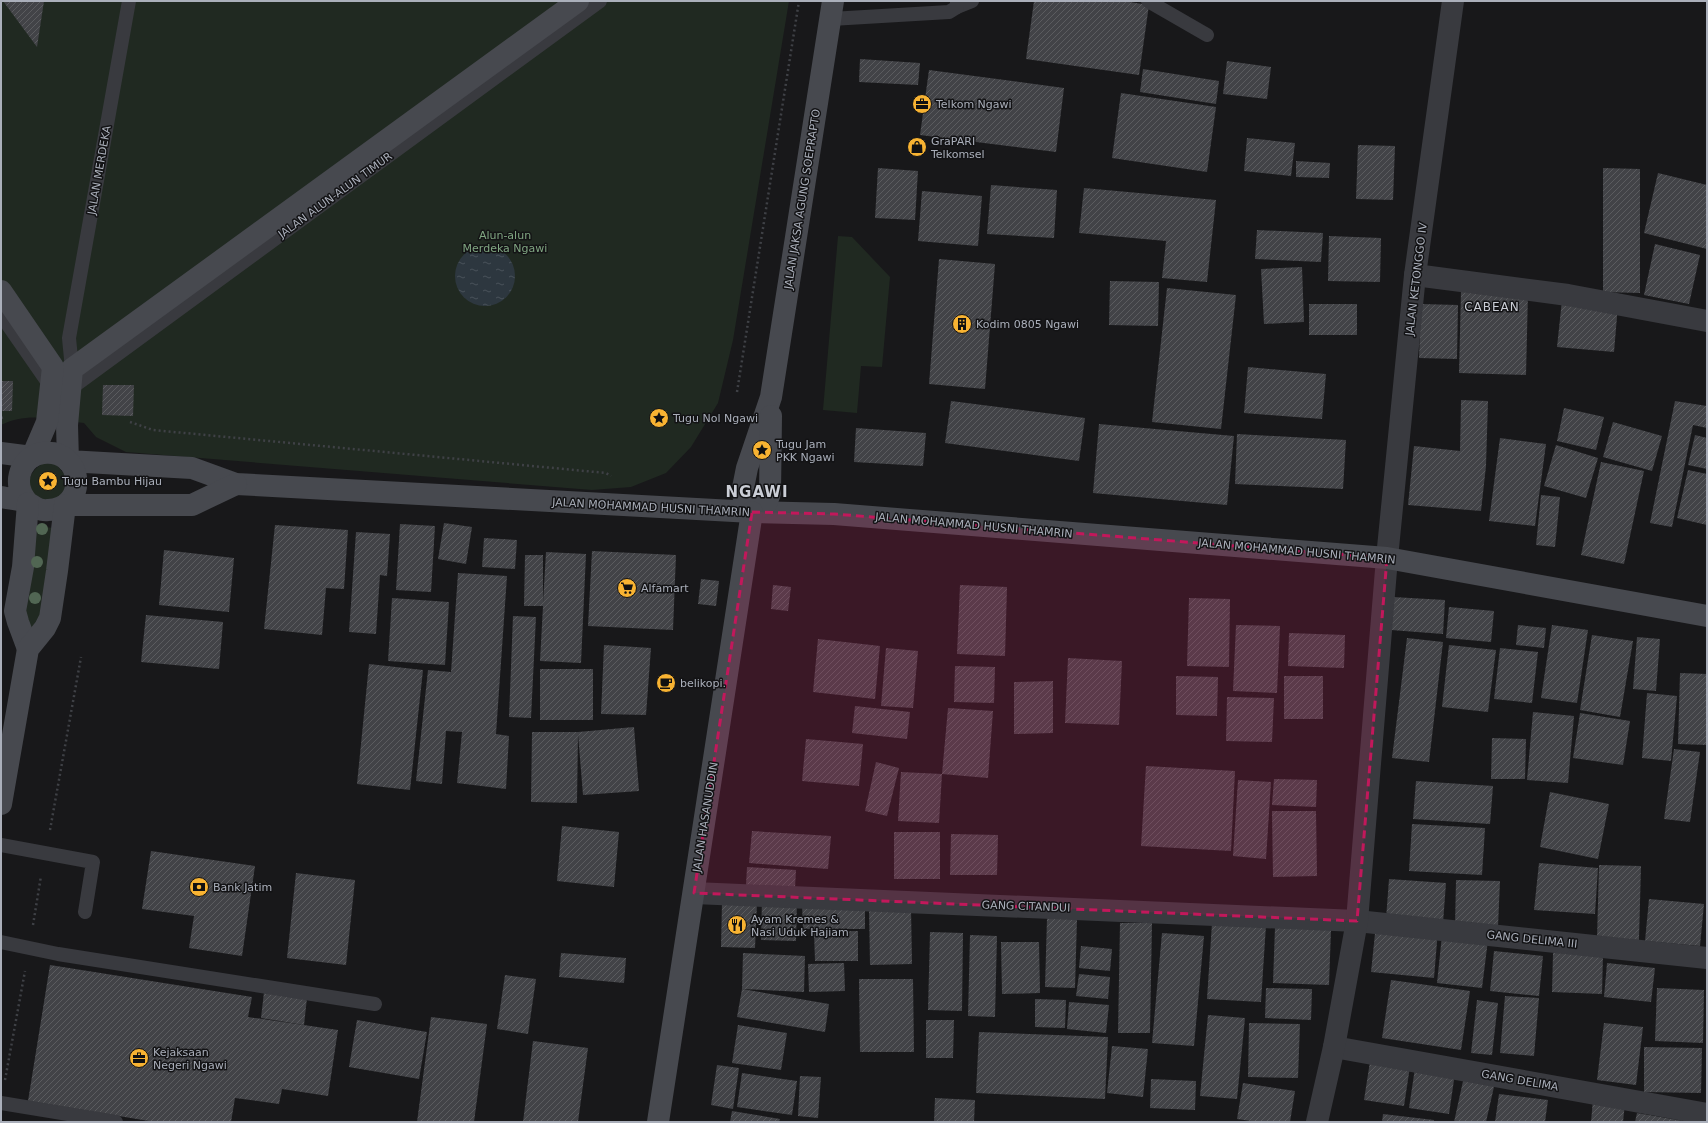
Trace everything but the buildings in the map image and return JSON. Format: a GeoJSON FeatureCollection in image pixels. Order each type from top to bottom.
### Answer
{"type":"FeatureCollection","features":[{"type":"Feature","properties":{"kind":"main road"},"geometry":{"type":"LineString","coordinates":[[1,453],[32,457],[38,454],[54,453],[68,460],[73,466],[77,480],[74,494],[65,505],[59,508],[46,510],[33,507],[28,503],[20,490],[19,475],[22,468],[32,457],[47,422],[62,378],[578,1]]}},
{"type":"Feature","properties":{"kind":"main road","name":"JALAN JAKSA AGUNG SOEPRAPTO"},"geometry":{"type":"LineString","coordinates":[[752,512],[766,504],[770,493],[771,397],[832,10]]}},
{"type":"Feature","properties":{"kind":"main road"},"geometry":{"type":"LineString","coordinates":[[1,292],[62,378],[67,425],[68,460]]}},
{"type":"Feature","properties":{"kind":"main road","name":"JALAN MOHAMMAD HUSNI THAMRIN"},"geometry":{"type":"LineString","coordinates":[[68,460],[192,468],[236,484],[752,512],[834,514],[1387,558],[1707,616]]}},
{"type":"Feature","properties":{"kind":"main road","name":"JALAN MOHAMMAD HUSNI THAMRIN"},"geometry":{"type":"LineString","coordinates":[[65,505],[192,505],[236,484]]}},
{"type":"Feature","properties":{"kind":"main road"},"geometry":{"type":"LineString","coordinates":[[1,497],[28,503]]}},
{"type":"Feature","properties":{"kind":"main road"},"geometry":{"type":"LineString","coordinates":[[28,503],[23,567],[15,611],[28,649]]}},
{"type":"Feature","properties":{"kind":"main road"},"geometry":{"type":"LineString","coordinates":[[1,804],[28,649],[45,628],[50,618],[65,505]]}},
{"type":"Feature","properties":{"kind":"main road","name":"JALAN HASANUDDIN"},"geometry":{"type":"LineString","coordinates":[[658,1122],[752,512]]}},
{"type":"Feature","properties":{"kind":"street","name":"JALAN KETONGGO IV"},"geometry":{"type":"LineString","coordinates":[[1317,1122],[1334,1047],[1358,921],[1387,558],[1415,275],[1453,1]]}},
{"type":"Feature","properties":{"kind":"street"},"geometry":{"type":"LineString","coordinates":[[1415,275],[1568,295],[1707,321]]}},
{"type":"Feature","properties":{"kind":"street","name":"GANG CITANDUI"},"geometry":{"type":"LineString","coordinates":[[694,893],[1358,921]]}},
{"type":"Feature","properties":{"kind":"street","name":"GANG DELIMA III"},"geometry":{"type":"LineString","coordinates":[[1358,921],[1707,958]]}},
{"type":"Feature","properties":{"kind":"street","name":"GANG DELIMA"},"geometry":{"type":"LineString","coordinates":[[1334,1047],[1707,1114]]}},
{"type":"Feature","properties":{"kind":"lane","name":"JALAN MERDEKA"},"geometry":{"type":"LineString","coordinates":[[62,378],[129,1]]}},
{"type":"Feature","properties":{"kind":"lane","name":"JALAN ALUN-ALUN TIMUR"},"geometry":{"type":"LineString","coordinates":[[62,378],[600,1]]}},
{"type":"Feature","properties":{"kind":"lane"},"geometry":{"type":"LineString","coordinates":[[832,10],[949,12],[952,11],[957,4],[972,1]]}},
{"type":"Feature","properties":{"kind":"lane"},"geometry":{"type":"LineString","coordinates":[[1148,1],[1207,35]]}},
{"type":"Feature","properties":{"kind":"lane"},"geometry":{"type":"LineString","coordinates":[[1,315],[62,378]]}},
{"type":"Feature","properties":{"kind":"lane"},"geometry":{"type":"LineString","coordinates":[[1,845],[93,862],[85,912]]}},
{"type":"Feature","properties":{"kind":"lane"},"geometry":{"type":"LineString","coordinates":[[1,942],[29,948],[376,1004]]}},
{"type":"Feature","properties":{"kind":"lane"},"geometry":{"type":"LineString","coordinates":[[1,1103],[116,1122]]}},
{"type":"Feature","properties":{"kind":"path"},"geometry":{"type":"LineString","coordinates":[[737,392],[799,1]]}},
{"type":"Feature","properties":{"kind":"path"},"geometry":{"type":"LineString","coordinates":[[130,422],[154,430],[606,473],[612,476]]}},
{"type":"Feature","properties":{"kind":"path"},"geometry":{"type":"LineString","coordinates":[[1,1103],[80,657]]}},
{"type":"Feature","properties":{"kind":"highlighted area"},"geometry":{"type":"Polygon","coordinates":[[[752,512],[834,514],[1387,558],[1357,921],[694,893],[752,512]]]}},
{"type":"Feature","properties":{"kind":"green space","name":"Alun-alun Merdeka Ngawi"},"geometry":{"type":"Polygon","coordinates":[[[1,1],[789,1],[733,340],[718,403],[691,447],[666,473],[631,487],[592,490],[126,452],[96,437],[84,423],[31,417],[21,418],[1,425],[1,1]]]}},
{"type":"Feature","properties":{"kind":"green space"},"geometry":{"type":"Polygon","coordinates":[[[838,236],[852,237],[890,277],[882,367],[861,366],[857,413],[823,410],[838,236]]]}},
{"type":"Feature","properties":{"kind":"green space"},"geometry":{"type":"Polygon","coordinates":[[[44,463],[56,464],[68,479],[62,497],[43,501],[33,493],[30,484],[31,476],[36,469],[44,463]]]}},
{"type":"Feature","properties":{"kind":"green space"},"geometry":{"type":"Polygon","coordinates":[[[35,526],[54,528],[42,614],[31,631],[23,611],[35,526]]]}},
{"type":"Feature","properties":{"kind":"water"},"geometry":{"type":"Polygon","coordinates":[[[485,246],[502,251],[510,259],[515,276],[510,293],[502,301],[485,306],[468,301],[460,293],[455,276],[460,259],[468,251],[485,246]]]}},
{"type":"Feature","properties":{"kind":"place","name":"Telkom Ngawi"},"geometry":{"type":"Point","coordinates":[922,104]}},
{"type":"Feature","properties":{"kind":"place","name":"GraPARI Telkomsel"},"geometry":{"type":"Point","coordinates":[917,147]}},
{"type":"Feature","properties":{"kind":"place","name":"Kodim 0805 Ngawi"},"geometry":{"type":"Point","coordinates":[962,324]}},
{"type":"Feature","properties":{"kind":"place","name":"Tugu Nol Ngawi"},"geometry":{"type":"Point","coordinates":[659,418]}},
{"type":"Feature","properties":{"kind":"place","name":"Tugu Jam PKK Ngawi"},"geometry":{"type":"Point","coordinates":[762,450]}},
{"type":"Feature","properties":{"kind":"place","name":"Tugu Bambu Hijau"},"geometry":{"type":"Point","coordinates":[48,481]}},
{"type":"Feature","properties":{"kind":"place","name":"Alfamart"},"geometry":{"type":"Point","coordinates":[627,588]}},
{"type":"Feature","properties":{"kind":"place","name":"belikopi."},"geometry":{"type":"Point","coordinates":[666,683]}},
{"type":"Feature","properties":{"kind":"place","name":"Bank Jatim"},"geometry":{"type":"Point","coordinates":[199,887]}},
{"type":"Feature","properties":{"kind":"place","name":"Ayam Kremes & Nasi Uduk Hajiam"},"geometry":{"type":"Point","coordinates":[737,925]}},
{"type":"Feature","properties":{"kind":"place","name":"Kejaksaan Negeri Ngawi"},"geometry":{"type":"Point","coordinates":[139,1058]}},
{"type":"Feature","properties":{"kind":"district","name":"CABEAN"},"geometry":{"type":"Point","coordinates":[1492,307]}},
{"type":"Feature","properties":{"kind":"district","name":"NGAWI"},"geometry":{"type":"Point","coordinates":[757,492]}}]}
